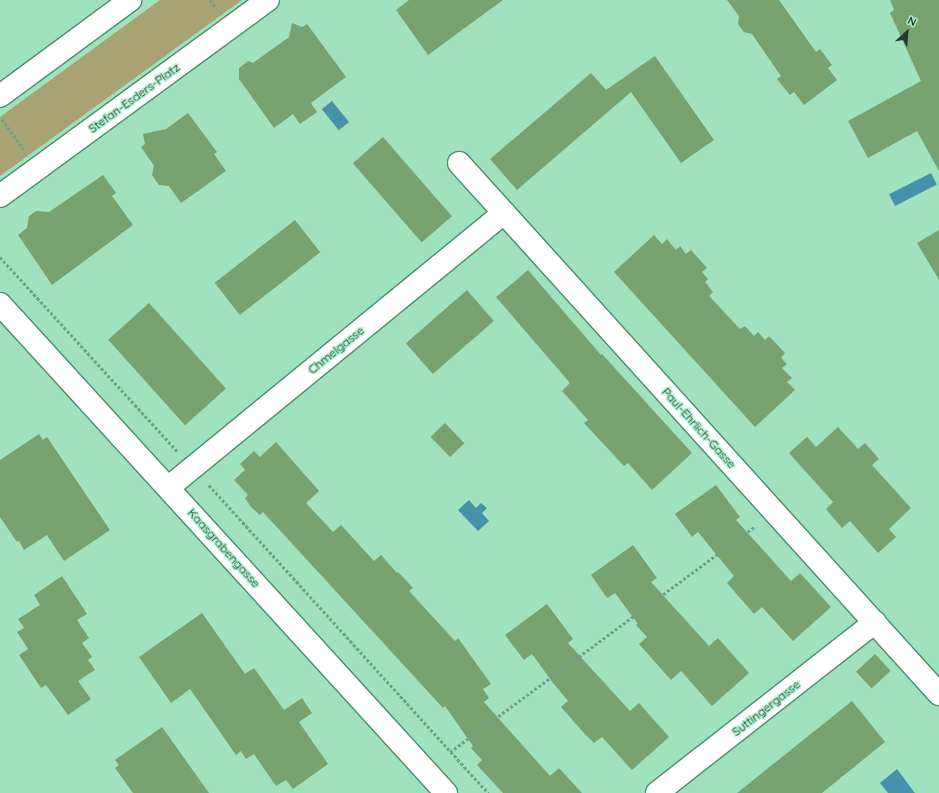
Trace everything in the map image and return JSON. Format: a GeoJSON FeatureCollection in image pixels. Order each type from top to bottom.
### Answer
{"type":"FeatureCollection","features":[{"type":"Feature","properties":{"kind":"street"},"geometry":{"type":"LineString","coordinates":[[0,96],[130,0]]}},
{"type":"Feature","properties":{"kind":"street","name":"Stefan-Esders-Platz"},"geometry":{"type":"LineString","coordinates":[[0,196],[268,0]]}},
{"type":"Feature","properties":{"kind":"street","name":"Paul-Ehrlich-Gasse"},"geometry":{"type":"LineString","coordinates":[[458,163],[939,694]]}},
{"type":"Feature","properties":{"kind":"street","name":"Chmelgasse"},"geometry":{"type":"LineString","coordinates":[[169,488],[504,213]]}},
{"type":"Feature","properties":{"kind":"street","name":"Kaasgrabengasse"},"geometry":{"type":"LineString","coordinates":[[0,304],[446,793]]}},
{"type":"Feature","properties":{"kind":"street","name":"Suttingergasse"},"geometry":{"type":"LineString","coordinates":[[657,793],[875,622]]}},
{"type":"Feature","properties":{"kind":"path"},"geometry":{"type":"LineString","coordinates":[[0,117],[38,168]]}},
{"type":"Feature","properties":{"kind":"path"},"geometry":{"type":"LineString","coordinates":[[0,257],[488,793]]}},
{"type":"Feature","properties":{"kind":"path"},"geometry":{"type":"LineString","coordinates":[[450,752],[775,512]]}},
{"type":"Feature","properties":{"kind":"shaded area"},"geometry":{"type":"Polygon","coordinates":[[[160,0],[242,0],[0,176],[0,117],[160,0]]]}},
{"type":"Feature","properties":{"kind":"water"},"geometry":{"type":"Polygon","coordinates":[[[332,101],[349,122],[339,130],[322,109],[332,101]]]}},
{"type":"Feature","properties":{"kind":"water"},"geometry":{"type":"Polygon","coordinates":[[[931,173],[937,185],[895,206],[889,194],[931,173]]]}},
{"type":"Feature","properties":{"kind":"water"},"geometry":{"type":"Polygon","coordinates":[[[469,500],[476,508],[481,503],[487,508],[482,513],[489,521],[478,531],[458,510],[469,500]]]}},
{"type":"Feature","properties":{"kind":"water"},"geometry":{"type":"Polygon","coordinates":[[[897,769],[915,793],[888,793],[880,783],[897,769]]]}},
{"type":"Feature","properties":{"kind":"building"},"geometry":{"type":"Polygon","coordinates":[[[409,0],[503,0],[428,55],[396,10],[409,0]]]}},
{"type":"Feature","properties":{"kind":"building"},"geometry":{"type":"Polygon","coordinates":[[[727,0],[779,0],[816,52],[820,49],[832,65],[828,68],[837,80],[804,105],[794,92],[790,95],[777,79],[781,76],[752,34],[744,32],[738,24],[739,16],[727,0]]]}},
{"type":"Feature","properties":{"kind":"building"},"geometry":{"type":"Polygon","coordinates":[[[890,0],[939,0],[939,171],[917,131],[868,158],[848,121],[921,81],[890,13],[894,10],[890,0]]]}},
{"type":"Feature","properties":{"kind":"building"},"geometry":{"type":"Polygon","coordinates":[[[292,23],[302,27],[307,24],[346,77],[311,103],[317,112],[300,124],[293,114],[274,128],[239,79],[239,68],[248,61],[253,63],[289,37],[292,23]]]}},
{"type":"Feature","properties":{"kind":"building"},"geometry":{"type":"Polygon","coordinates":[[[655,56],[714,140],[681,163],[631,92],[517,190],[490,159],[591,73],[606,90],[655,56]]]}},
{"type":"Feature","properties":{"kind":"building"},"geometry":{"type":"Polygon","coordinates":[[[188,113],[217,152],[214,154],[226,171],[181,203],[169,186],[159,185],[152,175],[154,166],[141,147],[145,144],[143,134],[166,129],[188,113]]]}},
{"type":"Feature","properties":{"kind":"building"},"geometry":{"type":"Polygon","coordinates":[[[383,137],[452,216],[422,242],[353,163],[383,137]]]}},
{"type":"Feature","properties":{"kind":"building"},"geometry":{"type":"Polygon","coordinates":[[[103,175],[116,193],[112,196],[133,225],[52,285],[18,235],[27,228],[29,216],[36,211],[49,212],[103,175]]]}},
{"type":"Feature","properties":{"kind":"building"},"geometry":{"type":"Polygon","coordinates":[[[295,220],[320,252],[240,315],[215,283],[295,220]]]}},
{"type":"Feature","properties":{"kind":"building"},"geometry":{"type":"Polygon","coordinates":[[[939,230],[939,280],[917,243],[939,230]]]}},
{"type":"Feature","properties":{"kind":"building"},"geometry":{"type":"Polygon","coordinates":[[[654,235],[662,244],[667,239],[676,250],[680,246],[686,254],[691,250],[707,268],[702,272],[708,279],[705,282],[713,292],[709,296],[740,329],[745,326],[754,336],[758,332],[765,340],[769,336],[785,353],[781,358],[787,364],[782,368],[792,378],[787,382],[795,390],[755,427],[614,272],[654,235]]]}},
{"type":"Feature","properties":{"kind":"building"},"geometry":{"type":"Polygon","coordinates":[[[528,270],[601,355],[602,354],[692,453],[652,490],[628,463],[624,466],[584,423],[588,420],[562,391],[570,383],[496,297],[528,270]]]}},
{"type":"Feature","properties":{"kind":"building"},"geometry":{"type":"Polygon","coordinates":[[[467,290],[494,321],[433,374],[406,343],[467,290]]]}},
{"type":"Feature","properties":{"kind":"building"},"geometry":{"type":"Polygon","coordinates":[[[149,303],[226,388],[185,425],[108,340],[149,303]]]}},
{"type":"Feature","properties":{"kind":"building"},"geometry":{"type":"Polygon","coordinates":[[[445,423],[464,443],[450,457],[431,437],[445,423]]]}},
{"type":"Feature","properties":{"kind":"building"},"geometry":{"type":"Polygon","coordinates":[[[838,427],[858,449],[865,443],[879,459],[872,465],[911,508],[889,529],[896,537],[878,553],[850,521],[842,528],[826,509],[833,502],[789,453],[807,437],[816,447],[838,427]]]}},
{"type":"Feature","properties":{"kind":"building"},"geometry":{"type":"Polygon","coordinates":[[[39,434],[43,440],[47,437],[110,530],[64,561],[47,535],[24,550],[19,541],[17,542],[0,517],[0,460],[39,434]]]}},
{"type":"Feature","properties":{"kind":"building"},"geometry":{"type":"Polygon","coordinates":[[[276,442],[319,491],[306,503],[333,532],[341,525],[374,561],[381,555],[397,573],[398,572],[413,588],[409,591],[455,641],[458,638],[491,684],[483,689],[489,698],[484,702],[550,776],[559,768],[582,793],[503,793],[477,765],[482,760],[471,748],[473,746],[445,706],[443,708],[263,512],[260,515],[251,507],[245,498],[248,495],[234,480],[245,470],[240,464],[254,451],[260,457],[276,442]]]}},
{"type":"Feature","properties":{"kind":"building"},"geometry":{"type":"Polygon","coordinates":[[[716,485],[740,517],[736,520],[791,581],[800,573],[831,607],[793,641],[762,607],[754,614],[727,583],[734,576],[698,532],[692,537],[675,514],[716,485]]]}},
{"type":"Feature","properties":{"kind":"building"},"geometry":{"type":"Polygon","coordinates":[[[633,545],[657,578],[651,582],[709,646],[718,638],[749,673],[712,706],[681,671],[671,680],[639,644],[647,637],[636,625],[638,624],[615,593],[607,598],[591,575],[633,545]]]}},
{"type":"Feature","properties":{"kind":"building"},"geometry":{"type":"Polygon","coordinates":[[[62,576],[87,614],[77,620],[89,638],[82,643],[92,657],[88,660],[95,670],[78,681],[91,699],[68,715],[46,685],[41,688],[19,655],[28,649],[17,632],[24,628],[18,619],[40,605],[34,595],[62,576]]]}},
{"type":"Feature","properties":{"kind":"building"},"geometry":{"type":"Polygon","coordinates":[[[547,604],[573,639],[568,643],[630,711],[639,703],[669,737],[632,770],[602,737],[594,743],[583,732],[561,707],[568,701],[532,654],[524,660],[505,635],[547,604]]]}},
{"type":"Feature","properties":{"kind":"building"},"geometry":{"type":"Polygon","coordinates":[[[202,613],[245,674],[254,668],[284,710],[302,698],[312,713],[299,722],[328,764],[293,789],[286,780],[276,786],[254,754],[246,759],[241,751],[236,755],[190,689],[171,703],[139,657],[202,613]]]}},
{"type":"Feature","properties":{"kind":"building"},"geometry":{"type":"Polygon","coordinates":[[[875,654],[891,671],[872,689],[856,672],[875,654]]]}},
{"type":"Feature","properties":{"kind":"building"},"geometry":{"type":"Polygon","coordinates":[[[852,701],[885,742],[822,793],[737,793],[852,701]]]}},
{"type":"Feature","properties":{"kind":"building"},"geometry":{"type":"Polygon","coordinates":[[[162,727],[209,793],[133,793],[115,768],[119,765],[115,760],[162,727]]]}}]}
